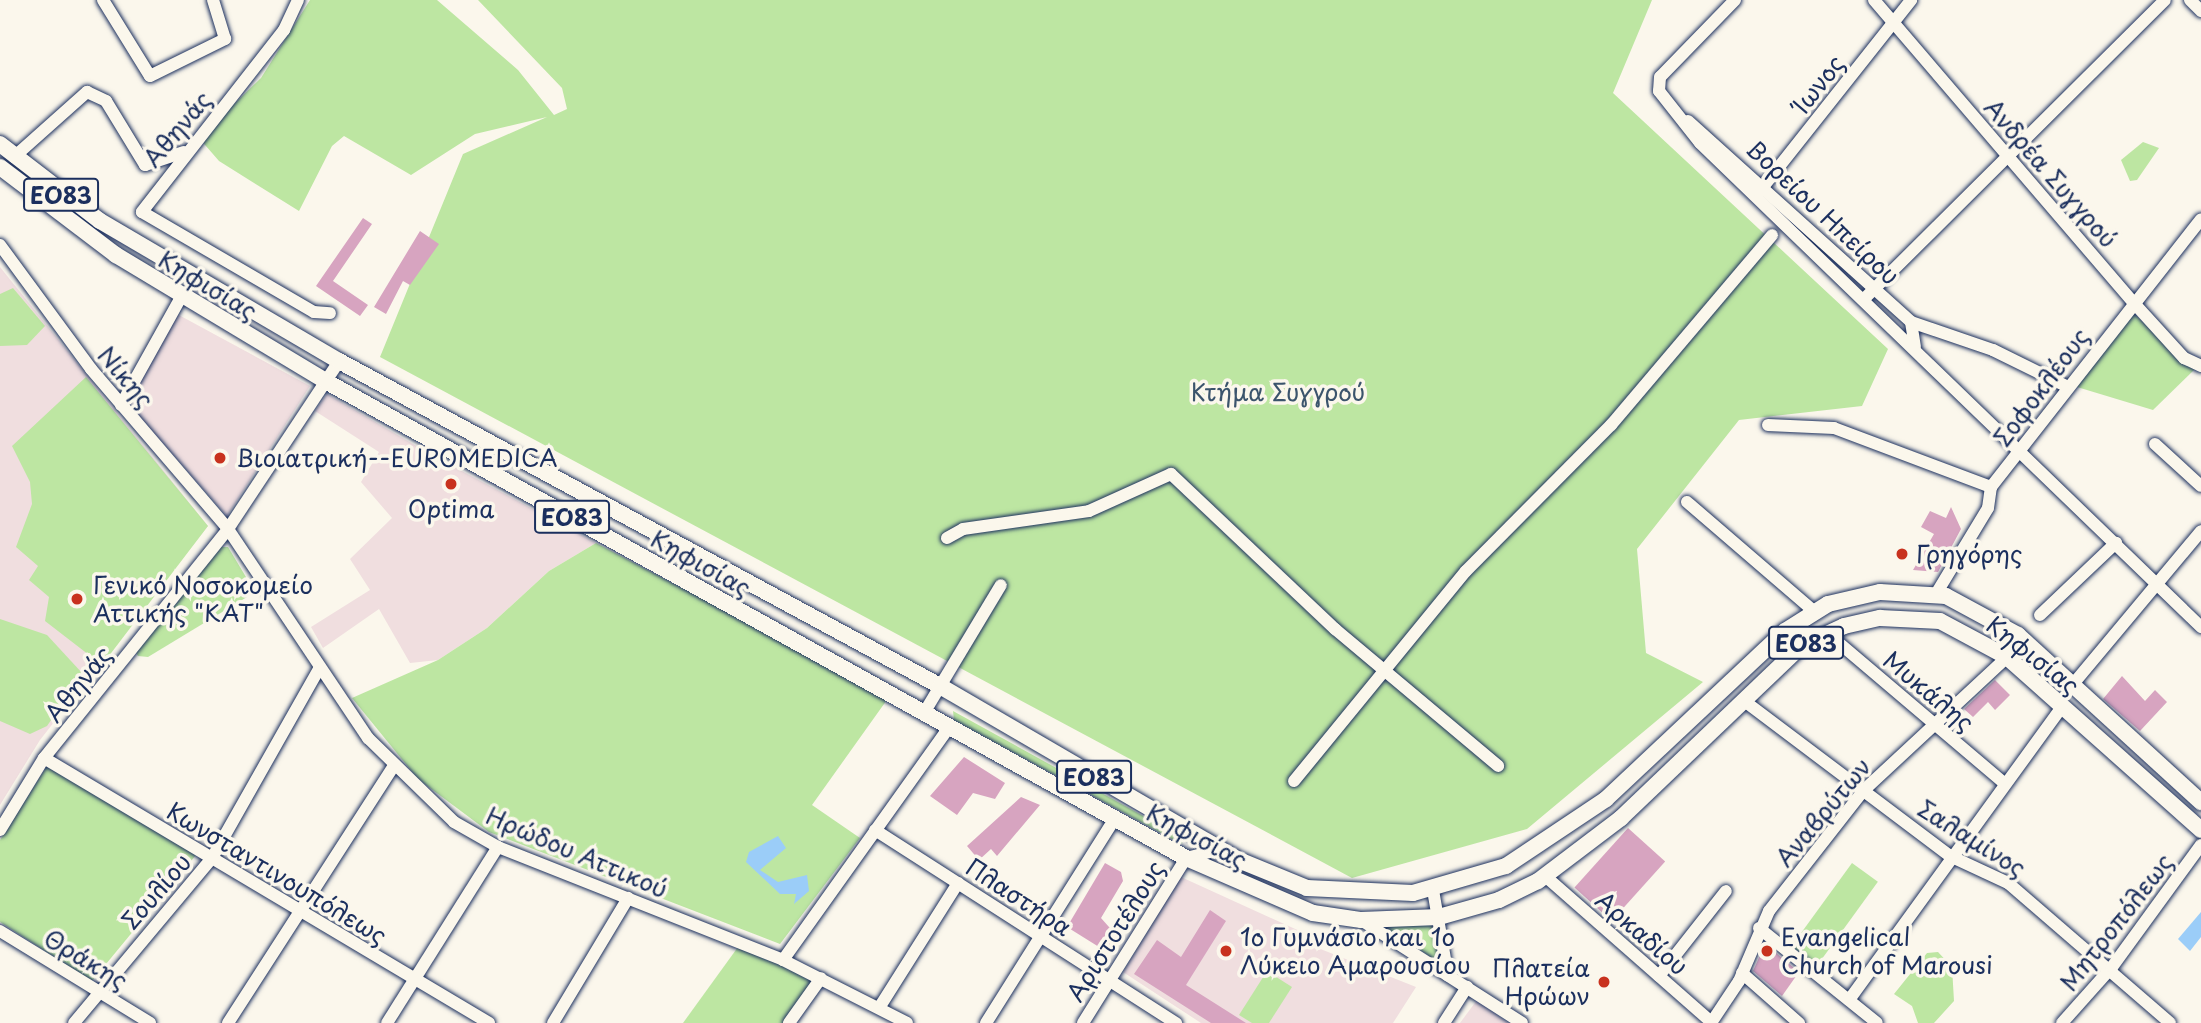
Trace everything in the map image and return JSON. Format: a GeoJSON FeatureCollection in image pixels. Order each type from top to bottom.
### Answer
{"type":"FeatureCollection","features":[{"type":"Feature","properties":{"kind":"main road","name":"Κηφισίας"},"geometry":{"type":"LineString","coordinates":[[0,144],[100,221],[339,361],[940,686],[1221,849],[1323,892],[1433,890],[1506,866],[1574,824],[1773,639],[1815,612],[1867,594],[1936,594],[2018,635],[2074,683],[2201,802]]}},
{"type":"Feature","properties":{"kind":"main road","name":"Κηφισίας"},"geometry":{"type":"LineString","coordinates":[[0,167],[181,298],[327,382],[1186,858],[1278,901],[1361,920],[1439,917],[1499,900],[1545,876],[1612,825],[1789,655],[1826,632],[1880,618],[1928,618],[2007,657],[2199,823]]}},
{"type":"Feature","properties":{"kind":"street"},"geometry":{"type":"LineString","coordinates":[[103,0],[150,76],[225,39],[214,0]]}},
{"type":"Feature","properties":{"kind":"street","name":"Αθηνάς"},"geometry":{"type":"LineString","coordinates":[[298,0],[284,30],[145,202],[144,216],[314,312],[330,313]]}},
{"type":"Feature","properties":{"kind":"street","name":"Βορείου Ηπείρου"},"geometry":{"type":"LineString","coordinates":[[1735,0],[1657,86],[1685,119],[1700,143],[1760,190],[1870,293],[1915,347],[2201,627]]}},
{"type":"Feature","properties":{"kind":"street","name":"Ανδρέα Συγγρού"},"geometry":{"type":"LineString","coordinates":[[1874,0],[2133,302],[2184,358],[2201,366]]}},
{"type":"Feature","properties":{"kind":"street","name":"Ίωνος"},"geometry":{"type":"LineString","coordinates":[[1760,190],[1911,0]]}},
{"type":"Feature","properties":{"kind":"street"},"geometry":{"type":"LineString","coordinates":[[1870,293],[2007,153],[2165,0]]}},
{"type":"Feature","properties":{"kind":"street"},"geometry":{"type":"LineString","coordinates":[[2190,0],[2201,11]]}},
{"type":"Feature","properties":{"kind":"street"},"geometry":{"type":"LineString","coordinates":[[15,157],[87,92],[106,101],[145,165],[184,152]]}},
{"type":"Feature","properties":{"kind":"street","name":"Σοφοκλέους"},"geometry":{"type":"LineString","coordinates":[[1936,594],[1987,508],[1991,487],[2133,302],[2201,219]]}},
{"type":"Feature","properties":{"kind":"street"},"geometry":{"type":"LineString","coordinates":[[1294,781],[1474,563],[1611,425],[1772,235]]}},
{"type":"Feature","properties":{"kind":"street","name":"Νίκης"},"geometry":{"type":"LineString","coordinates":[[0,245],[121,405],[228,529]]}},
{"type":"Feature","properties":{"kind":"street","name":"Βορείου Ηπείρου"},"geometry":{"type":"LineString","coordinates":[[1870,293],[1911,322]]}},
{"type":"Feature","properties":{"kind":"street"},"geometry":{"type":"LineString","coordinates":[[121,405],[181,298]]}},
{"type":"Feature","properties":{"kind":"street"},"geometry":{"type":"LineString","coordinates":[[1915,347],[1911,322],[1993,350],[2068,387]]}},
{"type":"Feature","properties":{"kind":"street","name":"Αθηνάς"},"geometry":{"type":"LineString","coordinates":[[0,830],[44,758],[228,529],[339,361]]}},
{"type":"Feature","properties":{"kind":"street"},"geometry":{"type":"LineString","coordinates":[[1769,425],[1834,428],[1991,487]]}},
{"type":"Feature","properties":{"kind":"street"},"geometry":{"type":"LineString","coordinates":[[2155,444],[2201,486]]}},
{"type":"Feature","properties":{"kind":"street"},"geometry":{"type":"LineString","coordinates":[[947,538],[963,529],[1089,511],[1171,474],[1385,669],[1498,766]]}},
{"type":"Feature","properties":{"kind":"street"},"geometry":{"type":"LineString","coordinates":[[1687,502],[1815,612]]}},
{"type":"Feature","properties":{"kind":"street","name":"Ηρώδου Αττικού"},"geometry":{"type":"LineString","coordinates":[[228,529],[319,668],[393,767],[454,822],[498,847],[783,960],[907,1023]]}},
{"type":"Feature","properties":{"kind":"street"},"geometry":{"type":"LineString","coordinates":[[2074,683],[2201,531]]}},
{"type":"Feature","properties":{"kind":"street"},"geometry":{"type":"LineString","coordinates":[[2040,615],[2116,543]]}},
{"type":"Feature","properties":{"kind":"street"},"geometry":{"type":"LineString","coordinates":[[924,713],[1002,585]]}},
{"type":"Feature","properties":{"kind":"street","name":"Μυκάλης"},"geometry":{"type":"LineString","coordinates":[[1826,632],[2004,783]]}},
{"type":"Feature","properties":{"kind":"street","name":"Αναβρύτων"},"geometry":{"type":"LineString","coordinates":[[1711,1023],[1742,974],[1759,928],[1863,791],[1933,721],[2007,657]]}},
{"type":"Feature","properties":{"kind":"street","name":"Σουλίου"},"geometry":{"type":"LineString","coordinates":[[74,1023],[97,990],[212,858],[319,668]]}},
{"type":"Feature","properties":{"kind":"street","name":"Σαλαμίνος"},"geometry":{"type":"LineString","coordinates":[[1742,700],[1951,856],[2008,883],[2112,967],[2170,1023]]}},
{"type":"Feature","properties":{"kind":"street"},"geometry":{"type":"LineString","coordinates":[[1849,1000],[2063,705]]}},
{"type":"Feature","properties":{"kind":"street"},"geometry":{"type":"LineString","coordinates":[[783,960],[949,727]]}},
{"type":"Feature","properties":{"kind":"street","name":"Κωνσταντινουπόλεως"},"geometry":{"type":"LineString","coordinates":[[44,758],[489,1023]]}},
{"type":"Feature","properties":{"kind":"street"},"geometry":{"type":"LineString","coordinates":[[228,1023],[393,767]]}},
{"type":"Feature","properties":{"kind":"street"},"geometry":{"type":"LineString","coordinates":[[986,1023],[1115,818]]}},
{"type":"Feature","properties":{"kind":"street","name":"Πλαστήρα"},"geometry":{"type":"LineString","coordinates":[[875,830],[1176,1023]]}},
{"type":"Feature","properties":{"kind":"street","name":"Μητροπόλεως"},"geometry":{"type":"LineString","coordinates":[[2062,1023],[2112,967],[2201,845]]}},
{"type":"Feature","properties":{"kind":"street"},"geometry":{"type":"LineString","coordinates":[[387,1023],[498,847]]}},
{"type":"Feature","properties":{"kind":"street","name":"Αριστοτέλους"},"geometry":{"type":"LineString","coordinates":[[1083,1023],[1186,858],[1221,849]]}},
{"type":"Feature","properties":{"kind":"street","name":"Αρκαδίου"},"geometry":{"type":"LineString","coordinates":[[1545,876],[1711,1023]]}},
{"type":"Feature","properties":{"kind":"street"},"geometry":{"type":"LineString","coordinates":[[879,1008],[958,883]]}},
{"type":"Feature","properties":{"kind":"street"},"geometry":{"type":"LineString","coordinates":[[1433,890],[1448,976]]}},
{"type":"Feature","properties":{"kind":"street"},"geometry":{"type":"LineString","coordinates":[[1659,976],[1726,891]]}},
{"type":"Feature","properties":{"kind":"street"},"geometry":{"type":"LineString","coordinates":[[554,1023],[628,898]]}},
{"type":"Feature","properties":{"kind":"street"},"geometry":{"type":"LineString","coordinates":[[1361,920],[1522,1023]]}},
{"type":"Feature","properties":{"kind":"street"},"geometry":{"type":"LineString","coordinates":[[1759,928],[1877,1023]]}},
{"type":"Feature","properties":{"kind":"street","name":"Θράκης"},"geometry":{"type":"LineString","coordinates":[[0,931],[150,1023]]}},
{"type":"Feature","properties":{"kind":"street"},"geometry":{"type":"LineString","coordinates":[[1742,974],[1799,1023]]}},
{"type":"Feature","properties":{"kind":"street"},"geometry":{"type":"LineString","coordinates":[[789,1023],[821,978]]}},
{"type":"Feature","properties":{"kind":"street"},"geometry":{"type":"LineString","coordinates":[[1444,1023],[1467,987]]}},
{"type":"Feature","properties":{"kind":"shaded area","name":"Γενικό Νοσοκομείο Αττικής \"ΚΑΤ\""},"geometry":{"type":"Polygon","coordinates":[[[0,267],[208,526],[40,740],[0,805],[0,267]]]}},
{"type":"Feature","properties":{"kind":"shaded area","name":"Βιοιατρική--EUROMEDICA"},"geometry":{"type":"Polygon","coordinates":[[[177,314],[310,386],[227,516],[125,400],[177,314]]]}},
{"type":"Feature","properties":{"kind":"shaded area"},"geometry":{"type":"Polygon","coordinates":[[[327,394],[432,455],[596,543],[549,571],[487,628],[438,660],[410,663],[379,609],[323,648],[311,627],[370,590],[350,559],[392,518],[361,482],[379,452],[315,411],[327,394]]]}},
{"type":"Feature","properties":{"kind":"shaded area","name":"1ο Γυμνάσιο και 1ο Λύκειο Αμαρουσίου"},"geometry":{"type":"Polygon","coordinates":[[[1181,877],[1315,938],[1318,948],[1416,987],[1393,1023],[1201,1023],[1123,972],[1181,877]]]}},
{"type":"Feature","properties":{"kind":"shaded area"},"geometry":{"type":"Polygon","coordinates":[[[1477,1000],[1508,1023],[1460,1023],[1477,1000]]]}},
{"type":"Feature","properties":{"kind":"green space","name":"Κτήμα Συγγρού"},"geometry":{"type":"Polygon","coordinates":[[[310,0],[437,0],[518,70],[554,115],[567,109],[562,88],[478,0],[1652,0],[1613,93],[1888,349],[1862,406],[1739,420],[1637,549],[1646,653],[1703,682],[1527,829],[1352,878],[380,357],[463,154],[547,117],[475,134],[411,175],[344,136],[332,146],[299,211],[219,161],[199,138],[261,78],[310,0]]]}},
{"type":"Feature","properties":{"kind":"green space"},"geometry":{"type":"Polygon","coordinates":[[[2143,142],[2159,148],[2137,180],[2130,181],[2121,160],[2143,142]]]}},
{"type":"Feature","properties":{"kind":"green space"},"geometry":{"type":"Polygon","coordinates":[[[13,288],[45,326],[27,345],[0,346],[0,294],[13,288]]]}},
{"type":"Feature","properties":{"kind":"green space"},"geometry":{"type":"Polygon","coordinates":[[[2133,313],[2195,369],[2153,410],[2077,387],[2133,313]]]}},
{"type":"Feature","properties":{"kind":"green space"},"geometry":{"type":"Polygon","coordinates":[[[86,377],[208,526],[102,665],[45,621],[49,597],[29,580],[38,566],[16,547],[32,504],[30,482],[12,446],[86,377]]]}},
{"type":"Feature","properties":{"kind":"green space"},"geometry":{"type":"Polygon","coordinates":[[[596,543],[889,697],[812,805],[860,838],[780,944],[489,832],[418,779],[352,698],[438,660],[487,628],[549,571],[596,543]]]}},
{"type":"Feature","properties":{"kind":"green space"},"geometry":{"type":"Polygon","coordinates":[[[220,547],[228,547],[246,577],[247,597],[148,657],[138,656],[135,651],[220,547]]]}},
{"type":"Feature","properties":{"kind":"green space"},"geometry":{"type":"Polygon","coordinates":[[[0,619],[47,635],[83,674],[47,726],[30,734],[0,721],[0,619]]]}},
{"type":"Feature","properties":{"kind":"green space"},"geometry":{"type":"Polygon","coordinates":[[[953,711],[1185,839],[1181,844],[954,720],[953,711]]]}},
{"type":"Feature","properties":{"kind":"green space"},"geometry":{"type":"Polygon","coordinates":[[[47,766],[196,855],[92,981],[0,922],[0,840],[47,766]]]}},
{"type":"Feature","properties":{"kind":"green space"},"geometry":{"type":"Polygon","coordinates":[[[1852,863],[1878,882],[1817,965],[1791,946],[1852,863]]]}},
{"type":"Feature","properties":{"kind":"green space"},"geometry":{"type":"Polygon","coordinates":[[[1432,924],[1439,962],[1383,927],[1432,924]]]}},
{"type":"Feature","properties":{"kind":"green space"},"geometry":{"type":"Polygon","coordinates":[[[738,947],[816,979],[789,1023],[683,1023],[738,947]]]}},
{"type":"Feature","properties":{"kind":"green space"},"geometry":{"type":"Polygon","coordinates":[[[1938,952],[1952,967],[1954,1001],[1934,1023],[1918,1023],[1912,1006],[1894,994],[1927,953],[1938,952]]]}},
{"type":"Feature","properties":{"kind":"green space"},"geometry":{"type":"Polygon","coordinates":[[[1267,971],[1292,987],[1269,1023],[1252,1023],[1239,1015],[1267,971]]]}},
{"type":"Feature","properties":{"kind":"water"},"geometry":{"type":"Polygon","coordinates":[[[778,836],[786,848],[760,870],[778,882],[807,875],[809,891],[794,904],[796,894],[780,894],[746,862],[749,852],[778,836]]]}},
{"type":"Feature","properties":{"kind":"water"},"geometry":{"type":"Polygon","coordinates":[[[2201,912],[2201,937],[2190,951],[2178,939],[2201,912]]]}},
{"type":"Feature","properties":{"kind":"building"},"geometry":{"type":"Polygon","coordinates":[[[363,218],[372,224],[333,281],[368,305],[360,316],[316,286],[363,218]]]}},
{"type":"Feature","properties":{"kind":"building"},"geometry":{"type":"Polygon","coordinates":[[[420,231],[439,244],[410,285],[403,281],[386,314],[374,307],[420,231]]]}},
{"type":"Feature","properties":{"kind":"building"},"geometry":{"type":"Polygon","coordinates":[[[1951,507],[1961,529],[1938,572],[1913,570],[1934,534],[1921,527],[1930,511],[1946,518],[1951,507]]]}},
{"type":"Feature","properties":{"kind":"building"},"geometry":{"type":"Polygon","coordinates":[[[2122,676],[2145,701],[2155,690],[2167,702],[2140,731],[2103,699],[2122,676]]]}},
{"type":"Feature","properties":{"kind":"building"},"geometry":{"type":"Polygon","coordinates":[[[1995,680],[2010,695],[1995,710],[1988,702],[1973,717],[1964,709],[1995,680]]]}},
{"type":"Feature","properties":{"kind":"building"},"geometry":{"type":"Polygon","coordinates":[[[964,757],[1005,783],[995,799],[973,793],[957,815],[930,796],[964,757]]]}},
{"type":"Feature","properties":{"kind":"building"},"geometry":{"type":"Polygon","coordinates":[[[1021,797],[1040,805],[997,856],[991,849],[979,860],[967,846],[1021,797]]]}},
{"type":"Feature","properties":{"kind":"building"},"geometry":{"type":"Polygon","coordinates":[[[1628,828],[1665,861],[1612,921],[1574,887],[1628,828]]]}},
{"type":"Feature","properties":{"kind":"building"},"geometry":{"type":"Polygon","coordinates":[[[1105,863],[1121,872],[1123,881],[1101,918],[1117,936],[1107,952],[1067,927],[1105,863]]]}},
{"type":"Feature","properties":{"kind":"building"},"geometry":{"type":"Polygon","coordinates":[[[1210,910],[1226,921],[1186,985],[1246,1023],[1211,1023],[1134,974],[1157,940],[1181,957],[1210,910]]]}},
{"type":"Feature","properties":{"kind":"building"},"geometry":{"type":"Polygon","coordinates":[[[1765,944],[1799,972],[1782,996],[1753,971],[1765,944]]]}},
{"type":"Feature","properties":{"kind":"place","name":"Βιοιατρική--EUROMEDICA"},"geometry":{"type":"Point","coordinates":[220,458]}},
{"type":"Feature","properties":{"kind":"place","name":"Optima"},"geometry":{"type":"Point","coordinates":[451,484]}},
{"type":"Feature","properties":{"kind":"place","name":"Γρηγόρης"},"geometry":{"type":"Point","coordinates":[1902,554]}},
{"type":"Feature","properties":{"kind":"place","name":"Γενικό Νοσοκομείο Αττικής \"ΚΑΤ\""},"geometry":{"type":"Point","coordinates":[77,599]}},
{"type":"Feature","properties":{"kind":"place","name":"1ο Γυμνάσιο και 1ο Λύκειο Αμαρουσίου"},"geometry":{"type":"Point","coordinates":[1226,951]}},
{"type":"Feature","properties":{"kind":"place","name":"Evangelical Church of Marousi"},"geometry":{"type":"Point","coordinates":[1767,951]}},
{"type":"Feature","properties":{"kind":"place","name":"Πλατεία Ηρώων"},"geometry":{"type":"Point","coordinates":[1604,982]}}]}
